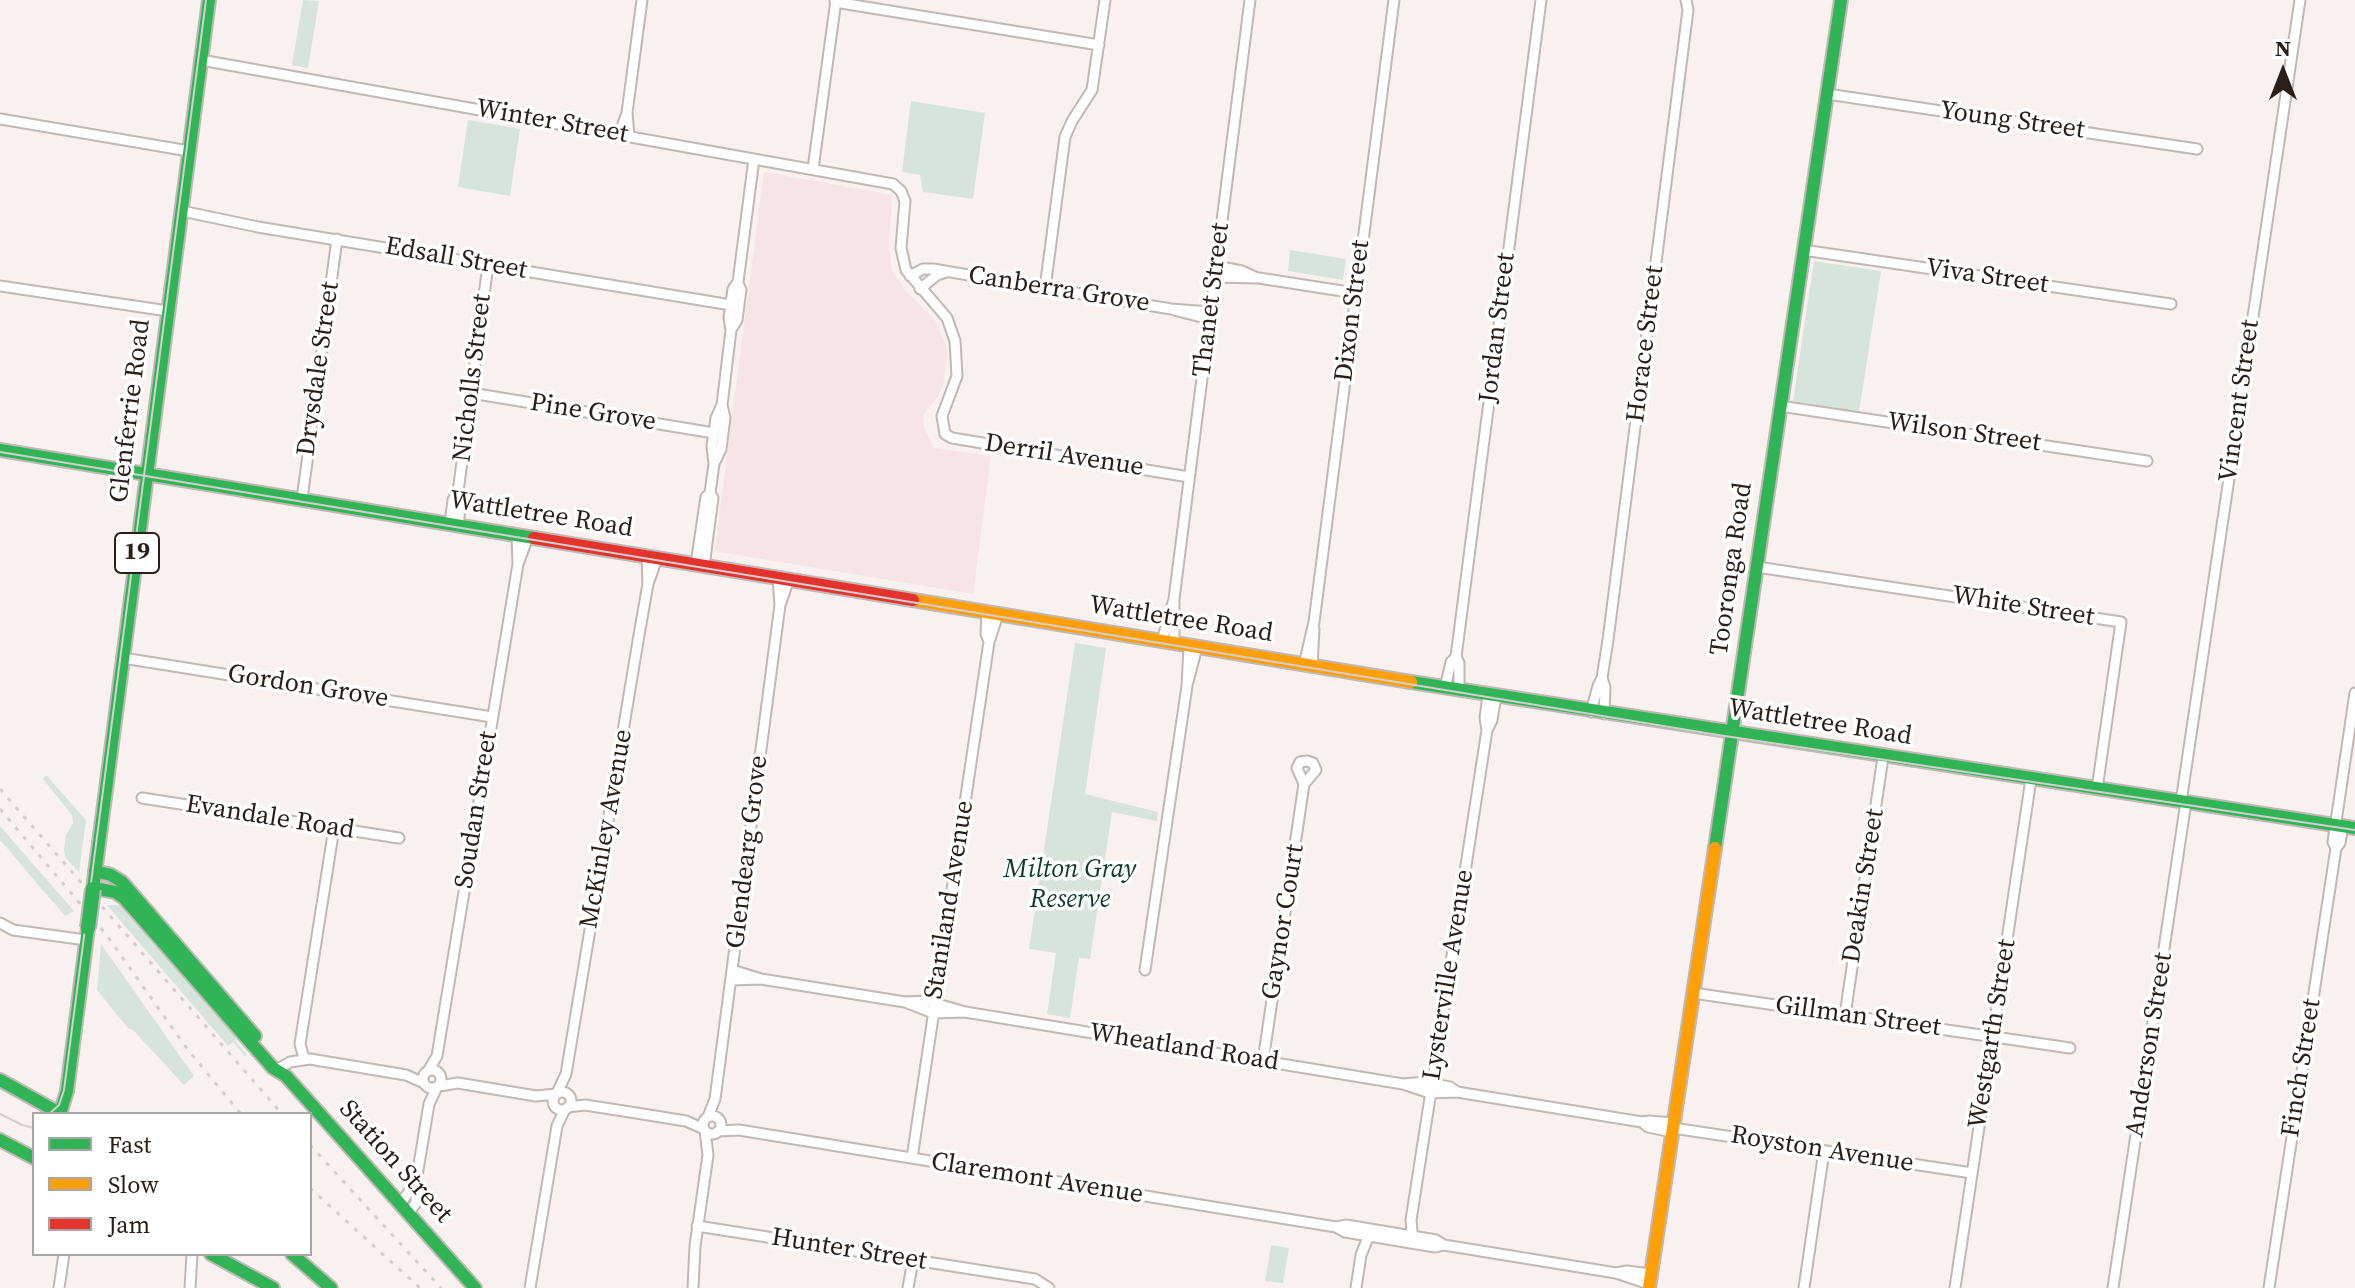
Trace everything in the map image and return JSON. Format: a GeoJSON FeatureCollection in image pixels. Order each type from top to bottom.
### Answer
{"type":"FeatureCollection","features":[{"type":"Feature","properties":{"kind":"main road","name":"Tooronga Road"},"geometry":{"type":"LineString","coordinates":[[1650,1282],[1841,0]]}},
{"type":"Feature","properties":{"kind":"main road","name":"Glenferrie Road"},"geometry":{"type":"LineString","coordinates":[[62,1112],[67,1091],[182,211],[201,60],[205,1]]}},
{"type":"Feature","properties":{"kind":"main road","name":"Wattletree Road"},"geometry":{"type":"LineString","coordinates":[[0,450],[1598,713],[2344,826]]}},
{"type":"Feature","properties":{"kind":"main road","name":"Station Street"},"geometry":{"type":"LineString","coordinates":[[95,871],[122,882],[176,951]]}},
{"type":"Feature","properties":{"kind":"main road","name":"Station Street"},"geometry":{"type":"LineString","coordinates":[[93,888],[121,895],[240,1017],[282,1073],[475,1288]]}},
{"type":"Feature","properties":{"kind":"main road"},"geometry":{"type":"LineString","coordinates":[[0,1080],[57,1112]]}},
{"type":"Feature","properties":{"kind":"main road"},"geometry":{"type":"LineString","coordinates":[[0,1140],[32,1157]]}},
{"type":"Feature","properties":{"kind":"main road"},"geometry":{"type":"LineString","coordinates":[[215,1256],[273,1288]]}},
{"type":"Feature","properties":{"kind":"main road"},"geometry":{"type":"LineString","coordinates":[[294,1256],[331,1288]]}},
{"type":"Feature","properties":{"kind":"main road"},"geometry":{"type":"LineString","coordinates":[[304,1288],[310,1270]]}},
{"type":"Feature","properties":{"kind":"street"},"geometry":{"type":"LineString","coordinates":[[624,136],[630,126],[627,113],[642,0]]}},
{"type":"Feature","properties":{"kind":"street"},"geometry":{"type":"LineString","coordinates":[[1045,288],[1065,137],[1092,90],[1105,0]]}},
{"type":"Feature","properties":{"kind":"street","name":"Thanet Street"},"geometry":{"type":"LineString","coordinates":[[1145,970],[1187,686],[1193,671],[1180,644],[1174,599],[1250,0]]}},
{"type":"Feature","properties":{"kind":"street","name":"Dixon Street"},"geometry":{"type":"LineString","coordinates":[[1308,665],[1394,0]]}},
{"type":"Feature","properties":{"kind":"street","name":"Jordan Street"},"geometry":{"type":"LineString","coordinates":[[1452,689],[1459,663],[1456,657],[1541,0]]}},
{"type":"Feature","properties":{"kind":"street","name":"Horace Street"},"geometry":{"type":"LineString","coordinates":[[1598,713],[1605,687],[1602,678],[1687,5],[1694,0]]}},
{"type":"Feature","properties":{"kind":"street","name":"Vincent Street"},"geometry":{"type":"LineString","coordinates":[[2184,802],[2300,0]]}},
{"type":"Feature","properties":{"kind":"street"},"geometry":{"type":"LineString","coordinates":[[813,169],[836,1],[1099,45]]}},
{"type":"Feature","properties":{"kind":"street","name":"Winter Street"},"geometry":{"type":"LineString","coordinates":[[201,60],[887,182],[901,191],[905,206],[901,248],[910,276]]}},
{"type":"Feature","properties":{"kind":"street","name":"Young Street"},"geometry":{"type":"LineString","coordinates":[[1827,94],[2197,149]]}},
{"type":"Feature","properties":{"kind":"street"},"geometry":{"type":"LineString","coordinates":[[0,119],[189,151]]}},
{"type":"Feature","properties":{"kind":"street"},"geometry":{"type":"LineString","coordinates":[[700,565],[713,498],[710,493],[714,433],[722,405],[731,330],[729,318],[734,309],[733,289],[738,283],[754,159]]}},
{"type":"Feature","properties":{"kind":"street","name":"Edsall Street"},"geometry":{"type":"LineString","coordinates":[[182,211],[258,227],[734,309]]}},
{"type":"Feature","properties":{"kind":"street","name":"Drysdale Street"},"geometry":{"type":"LineString","coordinates":[[302,499],[337,239]]}},
{"type":"Feature","properties":{"kind":"street","name":"Viva Street"},"geometry":{"type":"LineString","coordinates":[[1803,250],[2171,304]]}},
{"type":"Feature","properties":{"kind":"street","name":"Nicholls Street"},"geometry":{"type":"LineString","coordinates":[[454,524],[461,502],[458,492],[488,265]]}},
{"type":"Feature","properties":{"kind":"street","name":"Canberra Grove"},"geometry":{"type":"LineString","coordinates":[[910,276],[929,268],[1210,315]]}},
{"type":"Feature","properties":{"kind":"street"},"geometry":{"type":"LineString","coordinates":[[1215,271],[1355,293]]}},
{"type":"Feature","properties":{"kind":"street","name":"Canberra Grove"},"geometry":{"type":"LineString","coordinates":[[920,289],[937,275],[946,272]]}},
{"type":"Feature","properties":{"kind":"street"},"geometry":{"type":"LineString","coordinates":[[910,276],[920,289]]}},
{"type":"Feature","properties":{"kind":"street"},"geometry":{"type":"LineString","coordinates":[[0,286],[168,311]]}},
{"type":"Feature","properties":{"kind":"street","name":"Derril Avenue"},"geometry":{"type":"LineString","coordinates":[[920,289],[947,318],[955,341],[957,376],[942,416],[945,434],[952,438],[1189,477]]}},
{"type":"Feature","properties":{"kind":"street","name":"Pine Grove"},"geometry":{"type":"LineString","coordinates":[[471,393],[714,433]]}},
{"type":"Feature","properties":{"kind":"street"},"geometry":{"type":"LineString","coordinates":[[714,464],[721,449],[725,418],[722,405]]}},
{"type":"Feature","properties":{"kind":"street","name":"Wilson Street"},"geometry":{"type":"LineString","coordinates":[[1780,406],[2147,461]]}},
{"type":"Feature","properties":{"kind":"street","name":"Soudan Street"},"geometry":{"type":"LineString","coordinates":[[439,1080],[437,1056],[523,536]]}},
{"type":"Feature","properties":{"kind":"street","name":"McKinley Avenue"},"geometry":{"type":"LineString","coordinates":[[561,1100],[652,557]]}},
{"type":"Feature","properties":{"kind":"street","name":"White Street"},"geometry":{"type":"LineString","coordinates":[[1757,567],[2121,622],[2097,789]]}},
{"type":"Feature","properties":{"kind":"street","name":"Glendearg Grove"},"geometry":{"type":"LineString","coordinates":[[693,1288],[697,1226],[714,1123],[784,578]]}},
{"type":"Feature","properties":{"kind":"street","name":"Staniland Avenue"},"geometry":{"type":"LineString","coordinates":[[912,1158],[993,613]]}},
{"type":"Feature","properties":{"kind":"street","name":"Gordon Grove"},"geometry":{"type":"LineString","coordinates":[[123,658],[492,717]]}},
{"type":"Feature","properties":{"kind":"street","name":"Finch Street"},"geometry":{"type":"LineString","coordinates":[[2269,1288],[2336,848],[2344,826],[2355,693]]}},
{"type":"Feature","properties":{"kind":"street","name":"Lysterville Avenue"},"geometry":{"type":"LineString","coordinates":[[1414,1240],[1411,1220],[1487,730],[1492,720],[1492,695]]}},
{"type":"Feature","properties":{"kind":"street","name":"Deakin Street"},"geometry":{"type":"LineString","coordinates":[[1845,1015],[1883,757]]}},
{"type":"Feature","properties":{"kind":"street","name":"Westgarth Street"},"geometry":{"type":"LineString","coordinates":[[1955,1288],[2031,779]]}},
{"type":"Feature","properties":{"kind":"street","name":"Gaynor Court"},"geometry":{"type":"LineString","coordinates":[[1263,1061],[1304,784]]}},
{"type":"Feature","properties":{"kind":"street","name":"Evandale Road"},"geometry":{"type":"LineString","coordinates":[[142,798],[399,838]]}},
{"type":"Feature","properties":{"kind":"street","name":"Anderson Street"},"geometry":{"type":"LineString","coordinates":[[2113,1288],[2184,802]]}},
{"type":"Feature","properties":{"kind":"street"},"geometry":{"type":"LineString","coordinates":[[300,1060],[334,828]]}},
{"type":"Feature","properties":{"kind":"street"},"geometry":{"type":"LineString","coordinates":[[0,923],[13,930],[87,934]]}},
{"type":"Feature","properties":{"kind":"street","name":"Wheatland Road"},"geometry":{"type":"LineString","coordinates":[[731,975],[1642,1122],[1648,1127],[1673,1128]]}},
{"type":"Feature","properties":{"kind":"street","name":"Gillman Street"},"geometry":{"type":"LineString","coordinates":[[1693,993],[2070,1048]]}},
{"type":"Feature","properties":{"kind":"street","name":"Soudan Street"},"geometry":{"type":"LineString","coordinates":[[427,1072],[437,1056]]}},
{"type":"Feature","properties":{"kind":"street"},"geometry":{"type":"LineString","coordinates":[[282,1073],[284,1064],[300,1060],[406,1075],[434,1070],[439,1080],[429,1104],[416,1182],[404,1209]]}},
{"type":"Feature","properties":{"kind":"street"},"geometry":{"type":"LineString","coordinates":[[427,1072],[423,1078],[429,1104]]}},
{"type":"Feature","properties":{"kind":"street"},"geometry":{"type":"LineString","coordinates":[[406,1075],[431,1088],[439,1080]]}},
{"type":"Feature","properties":{"kind":"street"},"geometry":{"type":"LineString","coordinates":[[439,1080],[714,1123],[711,1134],[686,1121]]}},
{"type":"Feature","properties":{"kind":"street"},"geometry":{"type":"LineString","coordinates":[[530,1288],[561,1100]]}},
{"type":"Feature","properties":{"kind":"street","name":"Claremont Avenue"},"geometry":{"type":"LineString","coordinates":[[714,1123],[739,1130],[1401,1238],[1436,1240],[1444,1245],[1616,1273],[1650,1282]]}},
{"type":"Feature","properties":{"kind":"street","name":"Royston Avenue"},"geometry":{"type":"LineString","coordinates":[[1673,1128],[1972,1173]]}},
{"type":"Feature","properties":{"kind":"street","name":"Glendearg Grove"},"geometry":{"type":"LineString","coordinates":[[704,1130],[708,1155]]}},
{"type":"Feature","properties":{"kind":"street"},"geometry":{"type":"LineString","coordinates":[[1804,1288],[1824,1151]]}},
{"type":"Feature","properties":{"kind":"street","name":"Lysterville Avenue"},"geometry":{"type":"LineString","coordinates":[[1401,1238],[1411,1220]]}},
{"type":"Feature","properties":{"kind":"street","name":"Hunter Street"},"geometry":{"type":"LineString","coordinates":[[697,1226],[1035,1279],[1048,1287]]}},
{"type":"Feature","properties":{"kind":"street"},"geometry":{"type":"LineString","coordinates":[[1356,1288],[1361,1255],[1359,1231]]}},
{"type":"Feature","properties":{"kind":"street"},"geometry":{"type":"LineString","coordinates":[[1361,1255],[1371,1233]]}},
{"type":"Feature","properties":{"kind":"street"},"geometry":{"type":"LineString","coordinates":[[59,1288],[64,1256]]}},
{"type":"Feature","properties":{"kind":"street"},"geometry":{"type":"LineString","coordinates":[[190,1288],[192,1256]]}},
{"type":"Feature","properties":{"kind":"street"},"geometry":{"type":"LineString","coordinates":[[908,1288],[913,1260]]}},
{"type":"Feature","properties":{"kind":"shaded area"},"geometry":{"type":"Polygon","coordinates":[[[764,172],[892,195],[889,245],[892,271],[906,291],[934,319],[946,345],[943,386],[923,415],[924,428],[934,448],[991,456],[973,594],[719,552],[715,548],[764,172]]]}},
{"type":"Feature","properties":{"kind":"green space"},"geometry":{"type":"Polygon","coordinates":[[[303,0],[319,1],[308,68],[292,65],[303,0]]]}},
{"type":"Feature","properties":{"kind":"green space"},"geometry":{"type":"Polygon","coordinates":[[[911,101],[985,113],[973,199],[923,192],[920,175],[902,172],[911,101]]]}},
{"type":"Feature","properties":{"kind":"green space"},"geometry":{"type":"Polygon","coordinates":[[[468,120],[520,129],[510,196],[458,187],[468,120]]]}},
{"type":"Feature","properties":{"kind":"green space"},"geometry":{"type":"Polygon","coordinates":[[[1290,250],[1346,259],[1343,280],[1288,271],[1290,250]]]}},
{"type":"Feature","properties":{"kind":"green space"},"geometry":{"type":"Polygon","coordinates":[[[1814,261],[1881,271],[1859,412],[1793,401],[1814,261]]]}},
{"type":"Feature","properties":{"kind":"green space","name":"Milton Gray Reserve"},"geometry":{"type":"Polygon","coordinates":[[[1075,643],[1106,648],[1085,794],[1158,812],[1157,821],[1112,812],[1090,959],[1079,958],[1070,1018],[1047,1014],[1056,953],[1029,949],[1075,643]]]}},
{"type":"Feature","properties":{"kind":"green space"},"geometry":{"type":"Polygon","coordinates":[[[46,775],[86,820],[79,872],[65,857],[64,849],[66,835],[73,823],[72,815],[43,779],[46,775]]]}},
{"type":"Feature","properties":{"kind":"green space"},"geometry":{"type":"Polygon","coordinates":[[[0,826],[74,911],[65,916],[0,840],[0,826]]]}},
{"type":"Feature","properties":{"kind":"green space"},"geometry":{"type":"Polygon","coordinates":[[[107,905],[119,905],[234,1035],[247,1055],[233,1042],[228,1046],[107,905]]]}},
{"type":"Feature","properties":{"kind":"green space"},"geometry":{"type":"Polygon","coordinates":[[[101,944],[194,1076],[184,1085],[128,1028],[97,990],[101,944]]]}},
{"type":"Feature","properties":{"kind":"green space"},"geometry":{"type":"Polygon","coordinates":[[[1271,1245],[1289,1248],[1283,1283],[1265,1281],[1271,1245]]]}},
{"type":"Feature","properties":{"kind":"tram line"},"geometry":{"type":"LineString","coordinates":[[51,1112],[59,1105],[64,1090],[206,0]]}},
{"type":"Feature","properties":{"kind":"tram line"},"geometry":{"type":"LineString","coordinates":[[0,452],[1718,735],[2355,830]]}},
{"type":"Feature","properties":{"kind":"tram line"},"geometry":{"type":"LineString","coordinates":[[0,1114],[32,1128]]}},
{"type":"Feature","properties":{"kind":"railway"},"geometry":{"type":"LineString","coordinates":[[0,789],[280,1112]]}},
{"type":"Feature","properties":{"kind":"railway"},"geometry":{"type":"LineString","coordinates":[[0,809],[105,933],[188,1050],[239,1112]]}},
{"type":"Feature","properties":{"kind":"railway"},"geometry":{"type":"LineString","coordinates":[[312,1147],[441,1288]]}},
{"type":"Feature","properties":{"kind":"railway"},"geometry":{"type":"LineString","coordinates":[[312,1190],[420,1288]]}},
{"type":"Feature","properties":{"kind":"traffic: fast"},"geometry":{"type":"LineString","coordinates":[[93,889],[209,0]]}},
{"type":"Feature","properties":{"kind":"traffic: fast"},"geometry":{"type":"LineString","coordinates":[[1715,848],[1841,0]]}},
{"type":"Feature","properties":{"kind":"traffic: fast"},"geometry":{"type":"LineString","coordinates":[[0,450],[534,538]]}},
{"type":"Feature","properties":{"kind":"traffic: fast"},"geometry":{"type":"LineString","coordinates":[[1411,682],[2355,828]]}},
{"type":"Feature","properties":{"kind":"traffic: fast"},"geometry":{"type":"LineString","coordinates":[[95,871],[122,882],[255,1036]]}},
{"type":"Feature","properties":{"kind":"traffic: fast"},"geometry":{"type":"LineString","coordinates":[[93,888],[115,892],[124,898],[273,1068],[286,1076],[475,1288]]}},
{"type":"Feature","properties":{"kind":"traffic: fast"},"geometry":{"type":"LineString","coordinates":[[88,928],[93,889]]}},
{"type":"Feature","properties":{"kind":"traffic: fast"},"geometry":{"type":"LineString","coordinates":[[61,1112],[67,1091],[88,928]]}},
{"type":"Feature","properties":{"kind":"traffic: fast"},"geometry":{"type":"LineString","coordinates":[[0,1080],[57,1112]]}},
{"type":"Feature","properties":{"kind":"traffic: fast"},"geometry":{"type":"LineString","coordinates":[[0,1140],[32,1157]]}},
{"type":"Feature","properties":{"kind":"traffic: fast"},"geometry":{"type":"LineString","coordinates":[[215,1256],[273,1288]]}},
{"type":"Feature","properties":{"kind":"traffic: fast"},"geometry":{"type":"LineString","coordinates":[[294,1256],[331,1288]]}},
{"type":"Feature","properties":{"kind":"traffic: slow"},"geometry":{"type":"LineString","coordinates":[[913,600],[1411,682]]}},
{"type":"Feature","properties":{"kind":"traffic: slow"},"geometry":{"type":"LineString","coordinates":[[1649,1288],[1715,848]]}},
{"type":"Feature","properties":{"kind":"traffic: jam"},"geometry":{"type":"LineString","coordinates":[[534,538],[913,600]]}}]}
